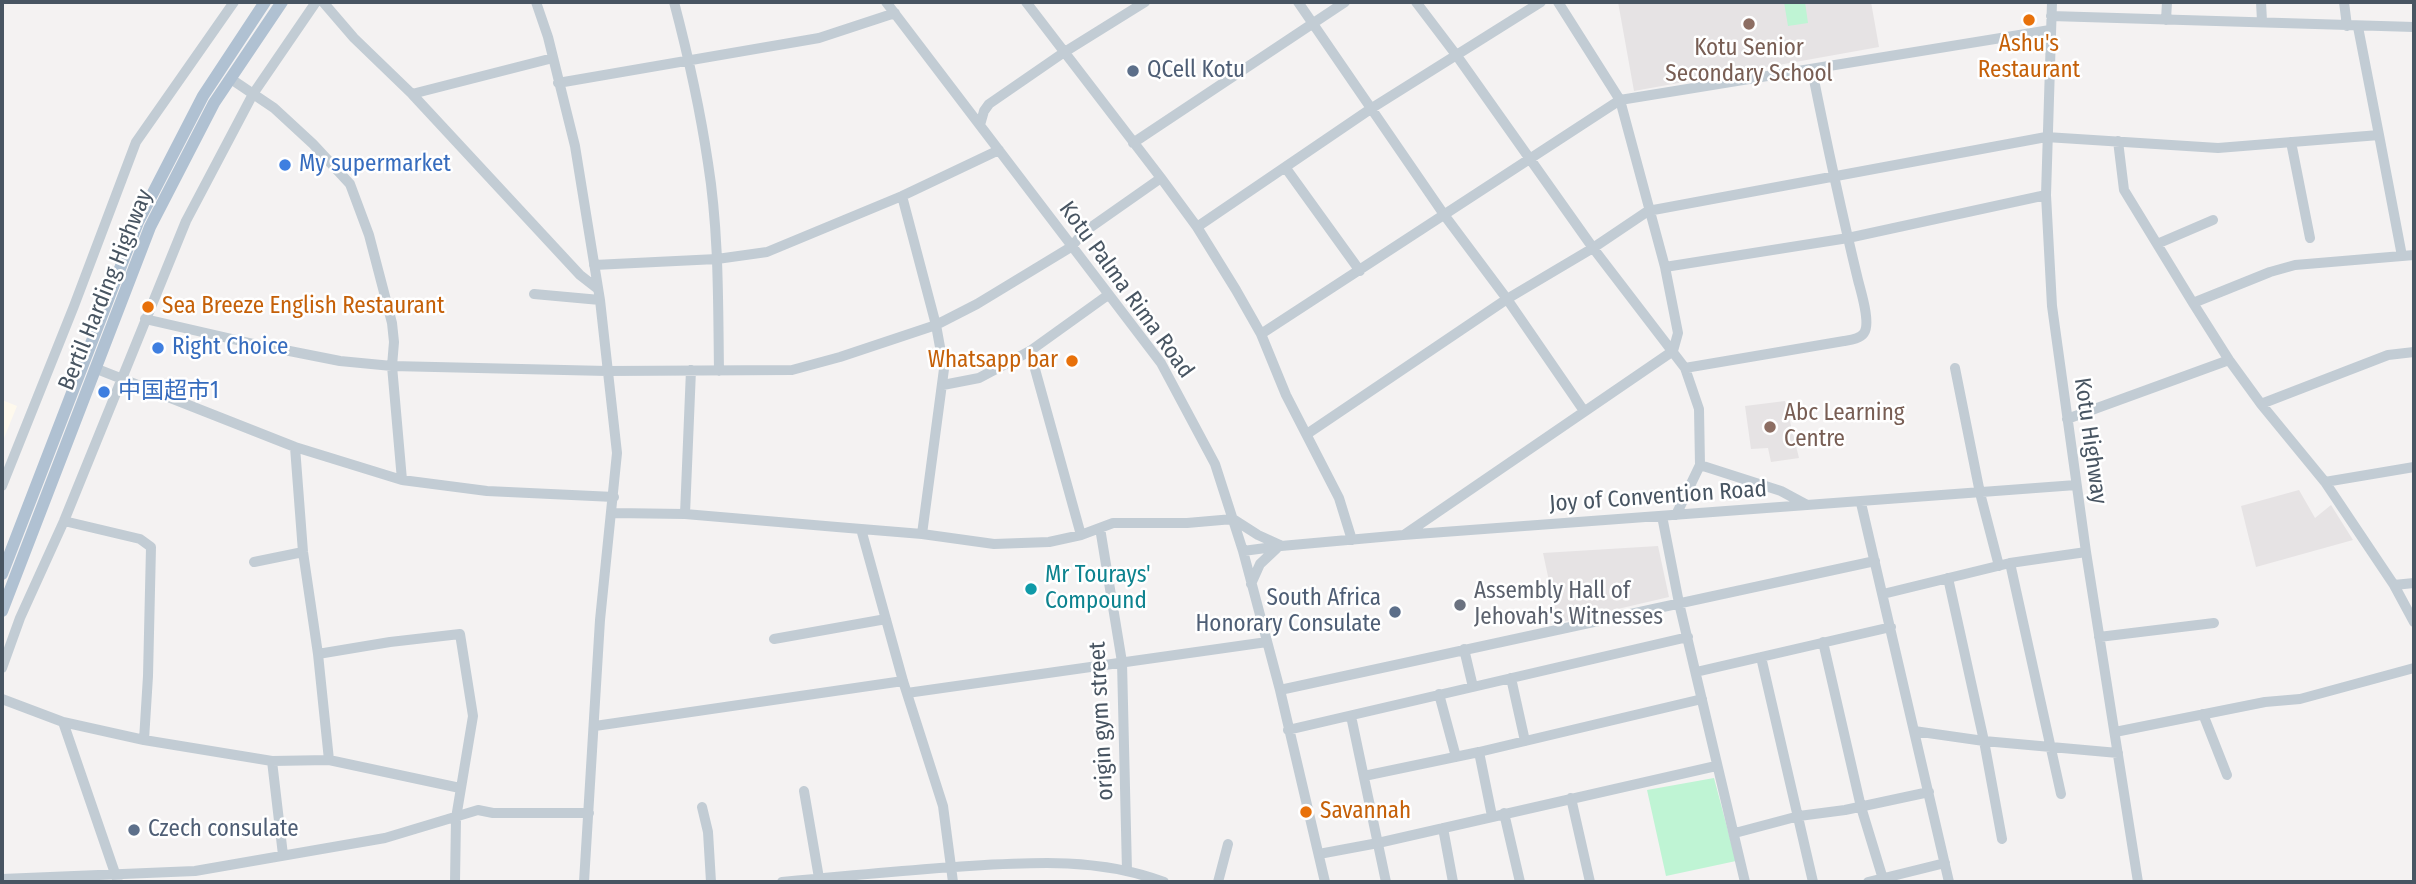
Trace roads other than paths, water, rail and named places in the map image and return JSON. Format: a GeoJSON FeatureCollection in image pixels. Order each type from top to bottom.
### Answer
{"type":"FeatureCollection","features":[{"type":"Feature","properties":{"kind":"main road","name":"Bertil Harding Highway"},"geometry":{"type":"LineString","coordinates":[[2,574],[138,222],[203,96],[265,2]]}},
{"type":"Feature","properties":{"kind":"main road","name":"Bertil Harding Highway"},"geometry":{"type":"LineString","coordinates":[[2,611],[150,227],[214,103],[282,2]]}},
{"type":"Feature","properties":{"kind":"street"},"geometry":{"type":"LineString","coordinates":[[2,486],[136,142],[234,2]]}},
{"type":"Feature","properties":{"kind":"street"},"geometry":{"type":"LineString","coordinates":[[2,668],[20,618],[64,521],[186,220],[253,94],[316,2]]}},
{"type":"Feature","properties":{"kind":"street"},"geometry":{"type":"LineString","coordinates":[[323,2],[354,38],[412,94],[599,295]]}},
{"type":"Feature","properties":{"kind":"street"},"geometry":{"type":"LineString","coordinates":[[536,2],[554,58],[575,146],[599,295],[617,453],[600,620],[584,882]]}},
{"type":"Feature","properties":{"kind":"street"},"geometry":{"type":"LineString","coordinates":[[674,2],[689,62],[708,165],[717,259],[719,371]]}},
{"type":"Feature","properties":{"kind":"street","name":"Kotu Palma Rima Road"},"geometry":{"type":"LineString","coordinates":[[886,2],[1161,363],[1215,464],[1243,551],[1280,690],[1325,882]]}},
{"type":"Feature","properties":{"kind":"street"},"geometry":{"type":"LineString","coordinates":[[1026,2],[1161,178],[1236,290],[1261,334],[1286,395],[1339,498],[1352,540]]}},
{"type":"Feature","properties":{"kind":"street"},"geometry":{"type":"LineString","coordinates":[[980,125],[989,104],[1063,53],[1145,2]]}},
{"type":"Feature","properties":{"kind":"street"},"geometry":{"type":"LineString","coordinates":[[1298,2],[1445,216],[1507,299],[1584,411]]}},
{"type":"Feature","properties":{"kind":"street"},"geometry":{"type":"LineString","coordinates":[[1133,143],[1345,2]]}},
{"type":"Feature","properties":{"kind":"street"},"geometry":{"type":"LineString","coordinates":[[1416,2],[1593,248],[1685,368],[1699,409],[1700,465],[1676,515]]}},
{"type":"Feature","properties":{"kind":"street"},"geometry":{"type":"LineString","coordinates":[[1196,227],[1371,108],[1541,2]]}},
{"type":"Feature","properties":{"kind":"street"},"geometry":{"type":"LineString","coordinates":[[1403,535],[1673,351],[1678,333],[1665,267],[1620,100],[1558,2]]}},
{"type":"Feature","properties":{"kind":"street","name":"Kotu Highway"},"geometry":{"type":"LineString","coordinates":[[2052,2],[2046,137],[2052,306],[2086,552],[2138,882]]}},
{"type":"Feature","properties":{"kind":"street"},"geometry":{"type":"LineString","coordinates":[[2166,20],[2167,2]]}},
{"type":"Feature","properties":{"kind":"street"},"geometry":{"type":"LineString","coordinates":[[2261,2],[2262,21]]}},
{"type":"Feature","properties":{"kind":"street"},"geometry":{"type":"LineString","coordinates":[[2344,2],[2379,135],[2402,256]]}},
{"type":"Feature","properties":{"kind":"street"},"geometry":{"type":"LineString","coordinates":[[558,83],[819,38],[895,13]]}},
{"type":"Feature","properties":{"kind":"street"},"geometry":{"type":"LineString","coordinates":[[2051,16],[2414,27]]}},
{"type":"Feature","properties":{"kind":"street"},"geometry":{"type":"LineString","coordinates":[[1261,334],[1620,100],[2050,30]]}},
{"type":"Feature","properties":{"kind":"street"},"geometry":{"type":"LineString","coordinates":[[412,94],[554,58]]}},
{"type":"Feature","properties":{"kind":"street"},"geometry":{"type":"LineString","coordinates":[[1685,368],[1844,341],[1864,333],[1864,304],[1833,177],[1812,70]]}},
{"type":"Feature","properties":{"kind":"street"},"geometry":{"type":"LineString","coordinates":[[231,79],[274,108],[313,144],[350,184],[369,235],[390,312],[402,480]]}},
{"type":"Feature","properties":{"kind":"street"},"geometry":{"type":"LineString","coordinates":[[1307,435],[1507,299],[1593,248],[1648,211],[2046,137],[2218,148],[2379,135]]}},
{"type":"Feature","properties":{"kind":"street"},"geometry":{"type":"LineString","coordinates":[[2118,141],[2124,190],[2193,303],[2261,404],[2325,482],[2393,585],[2414,622]]}},
{"type":"Feature","properties":{"kind":"street"},"geometry":{"type":"LineString","coordinates":[[2291,142],[2310,238]]}},
{"type":"Feature","properties":{"kind":"street"},"geometry":{"type":"LineString","coordinates":[[594,265],[717,259],[767,252],[902,196],[999,150]]}},
{"type":"Feature","properties":{"kind":"street"},"geometry":{"type":"LineString","coordinates":[[1285,167],[1360,271]]}},
{"type":"Feature","properties":{"kind":"street"},"geometry":{"type":"LineString","coordinates":[[145,319],[315,356],[392,366],[607,371],[792,370],[840,358],[936,325],[977,304],[1071,247],[1084,232],[1161,178]]}},
{"type":"Feature","properties":{"kind":"street"},"geometry":{"type":"LineString","coordinates":[[1665,267],[1848,238],[2046,195]]}},
{"type":"Feature","properties":{"kind":"street"},"geometry":{"type":"LineString","coordinates":[[902,196],[936,325],[944,369],[922,534]]}},
{"type":"Feature","properties":{"kind":"street"},"geometry":{"type":"LineString","coordinates":[[2157,244],[2213,220]]}},
{"type":"Feature","properties":{"kind":"street"},"geometry":{"type":"LineString","coordinates":[[2193,303],[2270,272],[2295,265],[2414,255]]}},
{"type":"Feature","properties":{"kind":"street"},"geometry":{"type":"LineString","coordinates":[[534,294],[599,295]]}},
{"type":"Feature","properties":{"kind":"street"},"geometry":{"type":"LineString","coordinates":[[943,385],[979,378],[1030,351],[1108,295]]}},
{"type":"Feature","properties":{"kind":"street"},"geometry":{"type":"LineString","coordinates":[[1030,351],[1081,535]]}},
{"type":"Feature","properties":{"kind":"street"},"geometry":{"type":"LineString","coordinates":[[2261,404],[2388,355],[2414,352]]}},
{"type":"Feature","properties":{"kind":"street"},"geometry":{"type":"LineString","coordinates":[[2067,419],[2229,360]]}},
{"type":"Feature","properties":{"kind":"street"},"geometry":{"type":"LineString","coordinates":[[1955,368],[1980,492],[1999,566]]}},
{"type":"Feature","properties":{"kind":"street"},"geometry":{"type":"LineString","coordinates":[[97,369],[295,447],[402,480],[487,491],[614,497]]}},
{"type":"Feature","properties":{"kind":"street"},"geometry":{"type":"LineString","coordinates":[[685,514],[691,370]]}},
{"type":"Feature","properties":{"kind":"street"},"geometry":{"type":"LineString","coordinates":[[295,447],[303,552],[318,654],[329,760]]}},
{"type":"Feature","properties":{"kind":"street"},"geometry":{"type":"LineString","coordinates":[[1700,465],[1781,491],[1808,506]]}},
{"type":"Feature","properties":{"kind":"street"},"geometry":{"type":"LineString","coordinates":[[2325,482],[2414,467]]}},
{"type":"Feature","properties":{"kind":"street","name":"Joy of Convention Road"},"geometry":{"type":"LineString","coordinates":[[1243,551],[1403,535],[2076,485]]}},
{"type":"Feature","properties":{"kind":"street"},"geometry":{"type":"LineString","coordinates":[[1861,503],[1949,882]]}},
{"type":"Feature","properties":{"kind":"street"},"geometry":{"type":"LineString","coordinates":[[613,513],[685,514],[922,534],[995,544],[1049,541],[1081,535],[1113,523],[1187,523],[1233,519],[1264,539],[1281,546]]}},
{"type":"Feature","properties":{"kind":"street"},"geometry":{"type":"LineString","coordinates":[[1661,516],[1716,766],[1735,833],[1745,882]]}},
{"type":"Feature","properties":{"kind":"street"},"geometry":{"type":"LineString","coordinates":[[64,521],[140,539],[152,547],[144,740]]}},
{"type":"Feature","properties":{"kind":"street","name":"origin gym street"},"geometry":{"type":"LineString","coordinates":[[1100,528],[1122,662],[1127,871]]}},
{"type":"Feature","properties":{"kind":"street"},"geometry":{"type":"LineString","coordinates":[[861,529],[903,681],[943,806],[953,882]]}},
{"type":"Feature","properties":{"kind":"street"},"geometry":{"type":"LineString","coordinates":[[1251,584],[1264,558],[1281,546]]}},
{"type":"Feature","properties":{"kind":"street"},"geometry":{"type":"LineString","coordinates":[[254,562],[303,552]]}},
{"type":"Feature","properties":{"kind":"street"},"geometry":{"type":"LineString","coordinates":[[1883,594],[2010,563],[2086,552]]}},
{"type":"Feature","properties":{"kind":"street"},"geometry":{"type":"LineString","coordinates":[[1280,690],[1875,561]]}},
{"type":"Feature","properties":{"kind":"street"},"geometry":{"type":"LineString","coordinates":[[2010,563],[2061,794]]}},
{"type":"Feature","properties":{"kind":"street"},"geometry":{"type":"LineString","coordinates":[[1948,578],[1984,741],[2002,839]]}},
{"type":"Feature","properties":{"kind":"street"},"geometry":{"type":"LineString","coordinates":[[2393,585],[2414,583]]}},
{"type":"Feature","properties":{"kind":"street"},"geometry":{"type":"LineString","coordinates":[[774,639],[886,619]]}},
{"type":"Feature","properties":{"kind":"street"},"geometry":{"type":"LineString","coordinates":[[2099,637],[2214,623]]}},
{"type":"Feature","properties":{"kind":"street"},"geometry":{"type":"LineString","coordinates":[[1696,672],[1891,627]]}},
{"type":"Feature","properties":{"kind":"street"},"geometry":{"type":"LineString","coordinates":[[318,654],[460,634],[473,716],[456,818],[455,882]]}},
{"type":"Feature","properties":{"kind":"street"},"geometry":{"type":"LineString","coordinates":[[1288,730],[1688,637]]}},
{"type":"Feature","properties":{"kind":"street"},"geometry":{"type":"LineString","coordinates":[[907,693],[1267,642]]}},
{"type":"Feature","properties":{"kind":"street"},"geometry":{"type":"LineString","coordinates":[[1823,642],[1861,807],[1883,879]]}},
{"type":"Feature","properties":{"kind":"street"},"geometry":{"type":"LineString","coordinates":[[1464,649],[1473,687]]}},
{"type":"Feature","properties":{"kind":"street"},"geometry":{"type":"LineString","coordinates":[[1761,657],[1813,882]]}},
{"type":"Feature","properties":{"kind":"street"},"geometry":{"type":"LineString","coordinates":[[2115,732],[2265,702],[2310,696],[2414,668]]}},
{"type":"Feature","properties":{"kind":"street"},"geometry":{"type":"LineString","coordinates":[[1511,678],[1525,741]]}},
{"type":"Feature","properties":{"kind":"street"},"geometry":{"type":"LineString","coordinates":[[595,726],[903,681]]}},
{"type":"Feature","properties":{"kind":"street"},"geometry":{"type":"LineString","coordinates":[[1439,694],[1456,757]]}},
{"type":"Feature","properties":{"kind":"street"},"geometry":{"type":"LineString","coordinates":[[2,699],[63,722],[144,740],[272,761],[329,760],[460,788]]}},
{"type":"Feature","properties":{"kind":"street"},"geometry":{"type":"LineString","coordinates":[[1364,776],[1479,752],[1702,699]]}},
{"type":"Feature","properties":{"kind":"street"},"geometry":{"type":"LineString","coordinates":[[2203,714],[2227,775]]}},
{"type":"Feature","properties":{"kind":"street"},"geometry":{"type":"LineString","coordinates":[[1351,716],[1386,882]]}},
{"type":"Feature","properties":{"kind":"street"},"geometry":{"type":"LineString","coordinates":[[63,722],[117,878]]}},
{"type":"Feature","properties":{"kind":"street"},"geometry":{"type":"LineString","coordinates":[[1914,731],[1984,741],[2118,753]]}},
{"type":"Feature","properties":{"kind":"street"},"geometry":{"type":"LineString","coordinates":[[1479,752],[1492,816]]}},
{"type":"Feature","properties":{"kind":"street"},"geometry":{"type":"LineString","coordinates":[[272,761],[283,855]]}},
{"type":"Feature","properties":{"kind":"street"},"geometry":{"type":"LineString","coordinates":[[1319,854],[1716,766]]}},
{"type":"Feature","properties":{"kind":"street"},"geometry":{"type":"LineString","coordinates":[[804,791],[819,878]]}},
{"type":"Feature","properties":{"kind":"street"},"geometry":{"type":"LineString","coordinates":[[1735,833],[1799,816],[1861,807],[1929,792]]}},
{"type":"Feature","properties":{"kind":"street"},"geometry":{"type":"LineString","coordinates":[[1571,798],[1590,882]]}},
{"type":"Feature","properties":{"kind":"street"},"geometry":{"type":"LineString","coordinates":[[702,807],[708,832],[711,882]]}},
{"type":"Feature","properties":{"kind":"street"},"geometry":{"type":"LineString","coordinates":[[2,879],[117,878],[195,871],[385,838],[478,810],[493,813],[589,813]]}},
{"type":"Feature","properties":{"kind":"street"},"geometry":{"type":"LineString","coordinates":[[1504,813],[1520,882]]}},
{"type":"Feature","properties":{"kind":"street"},"geometry":{"type":"LineString","coordinates":[[1443,828],[1454,882]]}},
{"type":"Feature","properties":{"kind":"street"},"geometry":{"type":"LineString","coordinates":[[1218,882],[1228,844]]}},
{"type":"Feature","properties":{"kind":"street"},"geometry":{"type":"LineString","coordinates":[[782,882],[951,867],[1077,862],[1127,871],[1164,882]]}},
{"type":"Feature","properties":{"kind":"street"},"geometry":{"type":"LineString","coordinates":[[1868,882],[1945,863]]}},
{"type":"Feature","properties":{"kind":"place","name":"Ashu's Restaurant"},"geometry":{"type":"Point","coordinates":[2029,20]}},
{"type":"Feature","properties":{"kind":"place","name":"Kotu Senior Secondary School"},"geometry":{"type":"Point","coordinates":[1749,24]}},
{"type":"Feature","properties":{"kind":"place","name":"QCell Kotu"},"geometry":{"type":"Point","coordinates":[1133,71]}},
{"type":"Feature","properties":{"kind":"place","name":"My supermarket"},"geometry":{"type":"Point","coordinates":[285,165]}},
{"type":"Feature","properties":{"kind":"place","name":"Sea Breeze English Restaurant"},"geometry":{"type":"Point","coordinates":[148,307]}},
{"type":"Feature","properties":{"kind":"place","name":"Right Choice"},"geometry":{"type":"Point","coordinates":[158,348]}},
{"type":"Feature","properties":{"kind":"place","name":"Whatsapp bar"},"geometry":{"type":"Point","coordinates":[1072,361]}},
{"type":"Feature","properties":{"kind":"place","name":"中国超市1"},"geometry":{"type":"Point","coordinates":[104,392]}},
{"type":"Feature","properties":{"kind":"place","name":"Abc Learning Centre"},"geometry":{"type":"Point","coordinates":[1770,427]}},
{"type":"Feature","properties":{"kind":"place","name":"Mr Tourays' Compound"},"geometry":{"type":"Point","coordinates":[1031,589]}},
{"type":"Feature","properties":{"kind":"place","name":"Assembly Hall of Jehovah's Witnesses"},"geometry":{"type":"Point","coordinates":[1460,605]}},
{"type":"Feature","properties":{"kind":"place","name":"South Africa Honorary Consulate"},"geometry":{"type":"Point","coordinates":[1395,612]}},
{"type":"Feature","properties":{"kind":"place","name":"Savannah"},"geometry":{"type":"Point","coordinates":[1306,812]}},
{"type":"Feature","properties":{"kind":"place","name":"Czech consulate"},"geometry":{"type":"Point","coordinates":[134,830]}}]}
